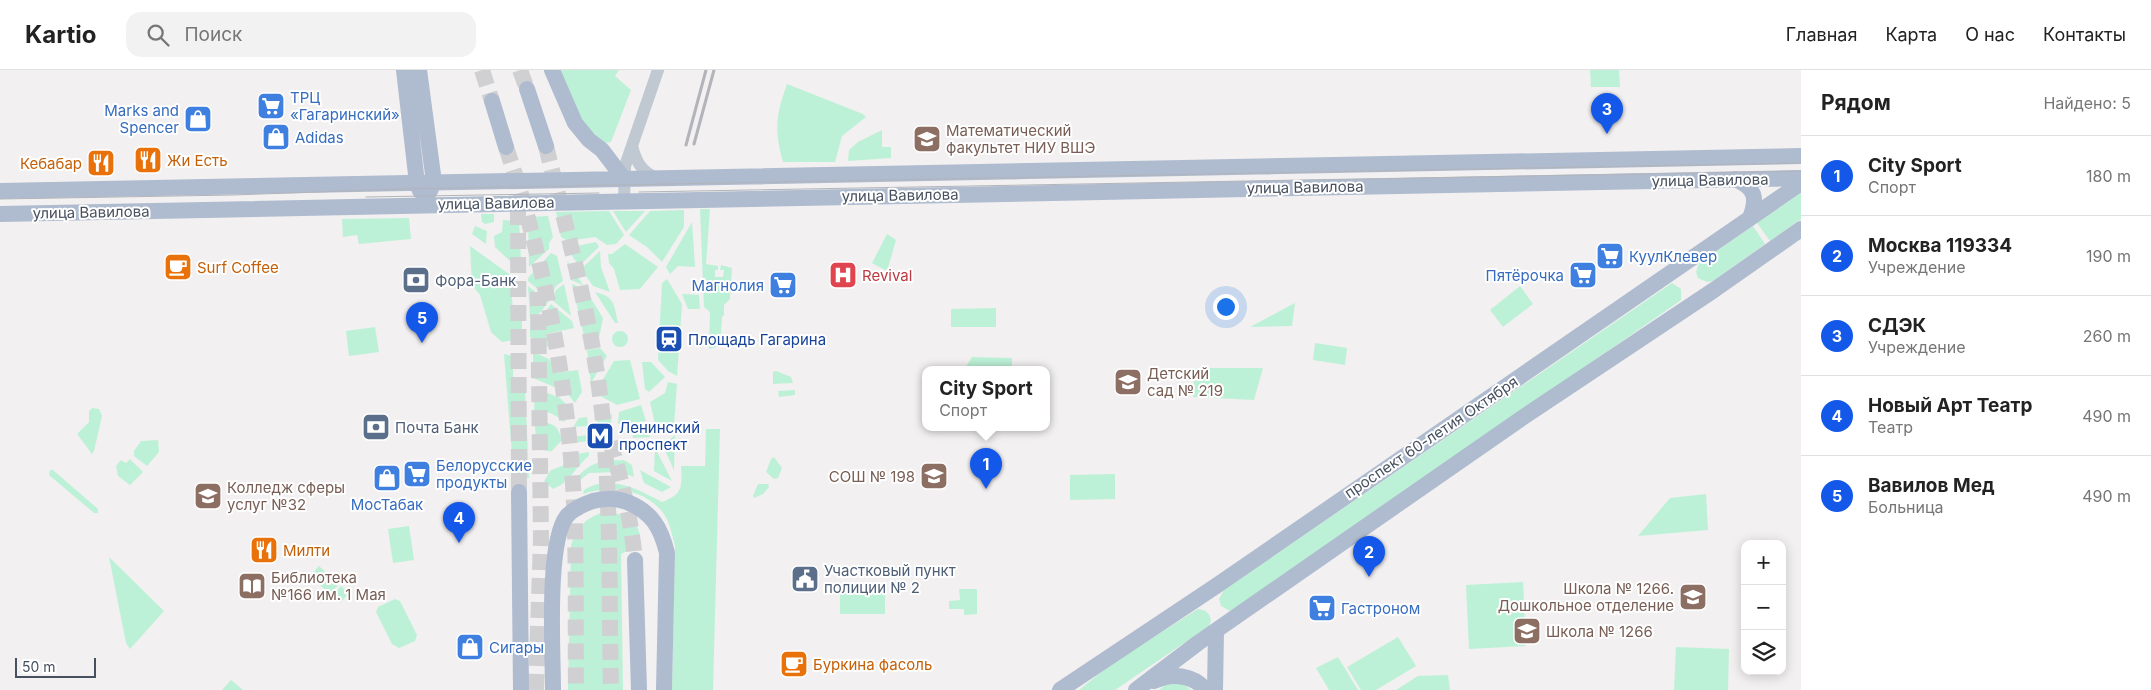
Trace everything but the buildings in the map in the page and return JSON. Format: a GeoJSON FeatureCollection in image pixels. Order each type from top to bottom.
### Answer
{"type":"FeatureCollection","features":[{"type":"Feature","properties":{"kind":"main road"},"geometry":{"type":"LineString","coordinates":[[404,70],[417,182],[425,205]]}},
{"type":"Feature","properties":{"kind":"main road"},"geometry":{"type":"LineString","coordinates":[[419,70],[434,182],[425,205]]}},
{"type":"Feature","properties":{"kind":"main road"},"geometry":{"type":"LineString","coordinates":[[552,70],[575,123],[589,140],[602,150],[624,173]]}},
{"type":"Feature","properties":{"kind":"main road"},"geometry":{"type":"LineString","coordinates":[[527,90],[546,146]]}},
{"type":"Feature","properties":{"kind":"main road"},"geometry":{"type":"LineString","coordinates":[[492,101],[506,147]]}},
{"type":"Feature","properties":{"kind":"main road","name":"улица Вавилова"},"geometry":{"type":"LineString","coordinates":[[0,191],[434,182],[624,173],[658,178],[1801,156]]}},
{"type":"Feature","properties":{"kind":"main road","name":"улица Вавилова"},"geometry":{"type":"LineString","coordinates":[[0,214],[1801,178]]}},
{"type":"Feature","properties":{"kind":"main road"},"geometry":{"type":"LineString","coordinates":[[1734,179],[1743,183],[1753,193],[1755,200],[1750,218]]}},
{"type":"Feature","properties":{"kind":"main road","name":"проспект 60-летия Октября"},"geometry":{"type":"LineString","coordinates":[[1060,690],[1216,586],[1801,183]]}},
{"type":"Feature","properties":{"kind":"main road"},"geometry":{"type":"LineString","coordinates":[[48,190],[48,213]]}},
{"type":"Feature","properties":{"kind":"main road"},"geometry":{"type":"LineString","coordinates":[[1136,690],[1216,631],[1522,418],[1714,290],[1801,229]]}},
{"type":"Feature","properties":{"kind":"main road"},"geometry":{"type":"LineString","coordinates":[[519,492],[521,690]]}},
{"type":"Feature","properties":{"kind":"main road"},"geometry":{"type":"LineString","coordinates":[[553,690],[554,557],[559,532],[567,516],[581,505],[599,499],[612,499],[624,500],[639,507],[652,519],[662,533],[667,553],[664,690]]}},
{"type":"Feature","properties":{"kind":"main road"},"geometry":{"type":"LineString","coordinates":[[635,560],[639,690]]}},
{"type":"Feature","properties":{"kind":"main road"},"geometry":{"type":"LineString","coordinates":[[1215,690],[1216,631]]}},
{"type":"Feature","properties":{"kind":"main road"},"geometry":{"type":"LineString","coordinates":[[1136,690],[1170,676],[1192,679],[1206,690]]}},
{"type":"Feature","properties":{"kind":"street"},"geometry":{"type":"LineString","coordinates":[[624,201],[624,173],[658,70]]}},
{"type":"Feature","properties":{"kind":"street"},"geometry":{"type":"LineString","coordinates":[[632,146],[634,156],[642,169],[648,175],[658,178]]}},
{"type":"Feature","properties":{"kind":"green space"},"geometry":{"type":"Polygon","coordinates":[[[559,70],[619,70],[615,76],[631,90],[611,142],[606,143],[596,136],[582,119],[559,70]]]}},
{"type":"Feature","properties":{"kind":"green space"},"geometry":{"type":"Polygon","coordinates":[[[1590,70],[1619,70],[1620,87],[1591,87],[1590,70]]]}},
{"type":"Feature","properties":{"kind":"green space"},"geometry":{"type":"Polygon","coordinates":[[[787,84],[863,114],[866,117],[842,136],[835,162],[783,162],[777,131],[780,105],[787,84]]]}},
{"type":"Feature","properties":{"kind":"green space"},"geometry":{"type":"Polygon","coordinates":[[[882,130],[882,147],[891,147],[891,158],[848,161],[849,150],[858,142],[882,130]]]}},
{"type":"Feature","properties":{"kind":"green space"},"geometry":{"type":"Polygon","coordinates":[[[1801,193],[1801,219],[1770,241],[1757,223],[1801,193]]]}},
{"type":"Feature","properties":{"kind":"green space"},"geometry":{"type":"Polygon","coordinates":[[[700,209],[710,209],[706,264],[718,266],[718,270],[715,270],[715,277],[723,277],[724,270],[720,270],[721,265],[732,268],[730,299],[724,305],[720,346],[709,349],[710,312],[704,307],[700,209]]]}},
{"type":"Feature","properties":{"kind":"green space"},"geometry":{"type":"Polygon","coordinates":[[[684,210],[684,227],[662,262],[647,247],[629,235],[650,211],[684,210]]]}},
{"type":"Feature","properties":{"kind":"green space"},"geometry":{"type":"Polygon","coordinates":[[[609,211],[624,235],[616,244],[607,245],[595,237],[568,241],[561,237],[556,212],[609,211]]]}},
{"type":"Feature","properties":{"kind":"green space"},"geometry":{"type":"Polygon","coordinates":[[[613,211],[645,211],[626,232],[613,211]]]}},
{"type":"Feature","properties":{"kind":"green space"},"geometry":{"type":"Polygon","coordinates":[[[481,214],[494,214],[494,222],[485,224],[482,222],[481,214]]]}},
{"type":"Feature","properties":{"kind":"green space"},"geometry":{"type":"Polygon","coordinates":[[[548,216],[553,237],[549,243],[549,249],[529,267],[528,217],[548,216]]]}},
{"type":"Feature","properties":{"kind":"green space"},"geometry":{"type":"Polygon","coordinates":[[[409,218],[411,239],[359,244],[357,235],[343,237],[342,219],[409,218]]]}},
{"type":"Feature","properties":{"kind":"green space"},"geometry":{"type":"Polygon","coordinates":[[[503,220],[519,221],[521,260],[512,263],[495,247],[494,236],[502,232],[503,220]]]}},
{"type":"Feature","properties":{"kind":"green space"},"geometry":{"type":"Polygon","coordinates":[[[692,222],[695,267],[678,266],[670,274],[666,267],[692,222]]]}},
{"type":"Feature","properties":{"kind":"green space"},"geometry":{"type":"Polygon","coordinates":[[[475,226],[487,231],[486,244],[472,234],[475,226]]]}},
{"type":"Feature","properties":{"kind":"green space"},"geometry":{"type":"Polygon","coordinates":[[[1753,226],[1765,244],[1713,281],[1707,282],[1698,278],[1696,272],[1699,263],[1753,226]]]}},
{"type":"Feature","properties":{"kind":"green space"},"geometry":{"type":"Polygon","coordinates":[[[887,234],[896,240],[887,271],[872,263],[887,234]]]}},
{"type":"Feature","properties":{"kind":"green space"},"geometry":{"type":"Polygon","coordinates":[[[596,242],[599,247],[579,266],[570,253],[577,246],[596,242]]]}},
{"type":"Feature","properties":{"kind":"green space"},"geometry":{"type":"Polygon","coordinates":[[[625,244],[658,267],[640,289],[620,290],[614,269],[609,263],[608,254],[612,254],[625,244]]]}},
{"type":"Feature","properties":{"kind":"green space"},"geometry":{"type":"Polygon","coordinates":[[[470,246],[509,274],[513,308],[522,321],[522,339],[502,342],[491,332],[480,295],[472,285],[470,246]]]}},
{"type":"Feature","properties":{"kind":"green space"},"geometry":{"type":"Polygon","coordinates":[[[600,251],[601,267],[610,292],[593,286],[581,269],[600,251]]]}},
{"type":"Feature","properties":{"kind":"green space"},"geometry":{"type":"Polygon","coordinates":[[[551,253],[557,256],[563,281],[556,286],[550,299],[528,281],[528,278],[551,253]]]}},
{"type":"Feature","properties":{"kind":"green space"},"geometry":{"type":"Polygon","coordinates":[[[567,260],[583,285],[571,280],[567,260]]]}},
{"type":"Feature","properties":{"kind":"green space"},"geometry":{"type":"Polygon","coordinates":[[[667,279],[682,304],[677,376],[668,371],[658,360],[662,283],[667,279]]]}},
{"type":"Feature","properties":{"kind":"green space"},"geometry":{"type":"Polygon","coordinates":[[[1672,283],[1681,289],[1681,300],[1677,303],[1237,608],[1230,611],[1221,606],[1219,599],[1224,590],[1672,283]]]}},
{"type":"Feature","properties":{"kind":"green space"},"geometry":{"type":"Polygon","coordinates":[[[564,284],[571,316],[552,300],[556,290],[564,284]]]}},
{"type":"Feature","properties":{"kind":"green space"},"geometry":{"type":"Polygon","coordinates":[[[572,284],[585,289],[603,318],[599,338],[585,340],[572,284]]]}},
{"type":"Feature","properties":{"kind":"green space"},"geometry":{"type":"Polygon","coordinates":[[[528,286],[548,302],[541,312],[530,319],[528,286]]]}},
{"type":"Feature","properties":{"kind":"green space"},"geometry":{"type":"Polygon","coordinates":[[[1520,286],[1533,304],[1503,327],[1490,310],[1520,286]]]}},
{"type":"Feature","properties":{"kind":"green space"},"geometry":{"type":"Polygon","coordinates":[[[595,292],[610,299],[616,311],[618,323],[615,323],[595,292]]]}},
{"type":"Feature","properties":{"kind":"green space"},"geometry":{"type":"Polygon","coordinates":[[[682,294],[699,295],[700,309],[688,309],[682,294]]]}},
{"type":"Feature","properties":{"kind":"green space"},"geometry":{"type":"Polygon","coordinates":[[[1295,303],[1292,326],[1250,327],[1295,303]]]}},
{"type":"Feature","properties":{"kind":"green space"},"geometry":{"type":"Polygon","coordinates":[[[551,304],[572,321],[574,328],[546,334],[548,347],[530,337],[530,322],[542,316],[551,304]]]}},
{"type":"Feature","properties":{"kind":"green space"},"geometry":{"type":"Polygon","coordinates":[[[996,308],[996,327],[951,327],[951,309],[996,308]]]}},
{"type":"Feature","properties":{"kind":"green space"},"geometry":{"type":"Polygon","coordinates":[[[375,327],[379,352],[349,356],[346,331],[375,327]]]}},
{"type":"Feature","properties":{"kind":"green space"},"geometry":{"type":"Polygon","coordinates":[[[620,331],[626,333],[628,339],[626,345],[620,347],[614,345],[612,339],[614,333],[620,331]]]}},
{"type":"Feature","properties":{"kind":"green space"},"geometry":{"type":"Polygon","coordinates":[[[1315,343],[1347,348],[1345,365],[1313,360],[1315,343]]]}},
{"type":"Feature","properties":{"kind":"green space"},"geometry":{"type":"Polygon","coordinates":[[[600,348],[607,356],[591,383],[587,350],[600,348]]]}},
{"type":"Feature","properties":{"kind":"green space"},"geometry":{"type":"Polygon","coordinates":[[[533,352],[549,359],[556,373],[578,370],[582,392],[575,403],[566,392],[533,378],[533,352]]]}},
{"type":"Feature","properties":{"kind":"green space"},"geometry":{"type":"Polygon","coordinates":[[[504,354],[513,356],[513,383],[525,389],[529,478],[514,479],[504,354]]]}},
{"type":"Feature","properties":{"kind":"green space"},"geometry":{"type":"Polygon","coordinates":[[[972,357],[1012,358],[1012,366],[966,366],[972,357]]]}},
{"type":"Feature","properties":{"kind":"green space"},"geometry":{"type":"Polygon","coordinates":[[[630,360],[640,399],[617,405],[595,393],[614,361],[630,360]]]}},
{"type":"Feature","properties":{"kind":"green space"},"geometry":{"type":"Polygon","coordinates":[[[642,362],[651,362],[665,377],[649,392],[645,389],[642,362]]]}},
{"type":"Feature","properties":{"kind":"green space"},"geometry":{"type":"Polygon","coordinates":[[[1194,368],[1263,368],[1254,400],[1193,397],[1194,368]]]}},
{"type":"Feature","properties":{"kind":"green space"},"geometry":{"type":"Polygon","coordinates":[[[776,371],[791,377],[793,383],[773,384],[773,372],[776,371]]]}},
{"type":"Feature","properties":{"kind":"green space"},"geometry":{"type":"Polygon","coordinates":[[[668,382],[677,384],[674,425],[657,433],[650,402],[665,393],[668,382]]]}},
{"type":"Feature","properties":{"kind":"green space"},"geometry":{"type":"Polygon","coordinates":[[[535,388],[560,398],[572,410],[564,422],[546,412],[534,415],[535,388]]]}},
{"type":"Feature","properties":{"kind":"green space"},"geometry":{"type":"Polygon","coordinates":[[[795,390],[795,395],[779,397],[778,391],[795,390]]]}},
{"type":"Feature","properties":{"kind":"green space"},"geometry":{"type":"Polygon","coordinates":[[[641,405],[646,421],[618,424],[619,412],[641,405]]]}},
{"type":"Feature","properties":{"kind":"green space"},"geometry":{"type":"Polygon","coordinates":[[[92,408],[99,409],[102,416],[92,454],[77,434],[89,422],[89,411],[92,408]]]}},
{"type":"Feature","properties":{"kind":"green space"},"geometry":{"type":"Polygon","coordinates":[[[612,414],[611,424],[597,425],[597,417],[612,414]]]}},
{"type":"Feature","properties":{"kind":"green space"},"geometry":{"type":"Polygon","coordinates":[[[587,417],[588,426],[573,427],[579,418],[587,417]]]}},
{"type":"Feature","properties":{"kind":"green space"},"geometry":{"type":"Polygon","coordinates":[[[543,422],[556,427],[562,440],[552,451],[543,450],[538,444],[535,426],[543,422]]]}},
{"type":"Feature","properties":{"kind":"green space"},"geometry":{"type":"Polygon","coordinates":[[[706,429],[720,429],[713,690],[672,690],[675,546],[668,521],[660,509],[652,502],[634,493],[614,489],[583,494],[584,490],[594,485],[614,483],[633,488],[662,502],[669,499],[678,493],[680,489],[681,466],[705,466],[706,429]]]}},
{"type":"Feature","properties":{"kind":"green space"},"geometry":{"type":"Polygon","coordinates":[[[648,431],[650,437],[633,438],[632,432],[648,431]]]}},
{"type":"Feature","properties":{"kind":"green space"},"geometry":{"type":"Polygon","coordinates":[[[589,435],[590,441],[570,443],[570,437],[589,435]]]}},
{"type":"Feature","properties":{"kind":"green space"},"geometry":{"type":"Polygon","coordinates":[[[675,435],[674,470],[663,446],[675,435]]]}},
{"type":"Feature","properties":{"kind":"green space"},"geometry":{"type":"Polygon","coordinates":[[[158,440],[159,452],[147,466],[134,456],[134,451],[141,441],[158,440]]]}},
{"type":"Feature","properties":{"kind":"green space"},"geometry":{"type":"Polygon","coordinates":[[[655,448],[672,481],[654,471],[655,448]]]}},
{"type":"Feature","properties":{"kind":"green space"},"geometry":{"type":"Polygon","coordinates":[[[589,452],[589,456],[564,483],[553,489],[544,481],[551,470],[562,466],[570,455],[589,452]]]}},
{"type":"Feature","properties":{"kind":"green space"},"geometry":{"type":"Polygon","coordinates":[[[774,457],[782,468],[778,478],[774,479],[766,472],[771,459],[774,457]]]}},
{"type":"Feature","properties":{"kind":"green space"},"geometry":{"type":"Polygon","coordinates":[[[130,459],[143,472],[130,485],[118,476],[116,466],[121,460],[126,463],[130,459]]]}},
{"type":"Feature","properties":{"kind":"green space"},"geometry":{"type":"Polygon","coordinates":[[[624,460],[632,465],[634,477],[621,472],[589,473],[580,480],[578,476],[599,462],[624,460]]]}},
{"type":"Feature","properties":{"kind":"green space"},"geometry":{"type":"Polygon","coordinates":[[[50,470],[53,470],[98,509],[98,513],[94,513],[49,475],[50,470]]]}},
{"type":"Feature","properties":{"kind":"green space"},"geometry":{"type":"Polygon","coordinates":[[[640,470],[671,487],[662,492],[644,483],[640,470]]]}},
{"type":"Feature","properties":{"kind":"green space"},"geometry":{"type":"Polygon","coordinates":[[[1115,474],[1115,499],[1070,500],[1070,475],[1115,474]]]}},
{"type":"Feature","properties":{"kind":"green space"},"geometry":{"type":"Polygon","coordinates":[[[758,484],[768,484],[769,487],[763,494],[754,498],[753,496],[758,484]]]}},
{"type":"Feature","properties":{"kind":"green space"},"geometry":{"type":"Polygon","coordinates":[[[1706,494],[1708,530],[1638,536],[1670,498],[1706,494]]]}},
{"type":"Feature","properties":{"kind":"green space"},"geometry":{"type":"Polygon","coordinates":[[[601,513],[614,513],[626,517],[635,524],[640,536],[635,547],[621,554],[623,690],[568,690],[571,545],[582,525],[590,518],[601,513]]]}},
{"type":"Feature","properties":{"kind":"green space"},"geometry":{"type":"Polygon","coordinates":[[[409,526],[414,560],[393,563],[388,529],[409,526]]]}},
{"type":"Feature","properties":{"kind":"green space"},"geometry":{"type":"Polygon","coordinates":[[[109,557],[164,611],[130,649],[126,643],[109,557]]]}},
{"type":"Feature","properties":{"kind":"green space"},"geometry":{"type":"Polygon","coordinates":[[[319,566],[339,584],[330,594],[310,576],[319,566]]]}},
{"type":"Feature","properties":{"kind":"green space"},"geometry":{"type":"Polygon","coordinates":[[[1523,582],[1526,646],[1469,649],[1466,585],[1523,582]]]}},
{"type":"Feature","properties":{"kind":"green space"},"geometry":{"type":"Polygon","coordinates":[[[341,586],[349,593],[340,603],[332,596],[341,586]]]}},
{"type":"Feature","properties":{"kind":"green space"},"geometry":{"type":"Polygon","coordinates":[[[959,589],[977,589],[977,614],[964,615],[964,609],[949,609],[949,601],[960,600],[959,589]]]}},
{"type":"Feature","properties":{"kind":"green space"},"geometry":{"type":"Polygon","coordinates":[[[840,590],[885,590],[885,614],[840,614],[840,590]]]}},
{"type":"Feature","properties":{"kind":"green space"},"geometry":{"type":"Polygon","coordinates":[[[395,599],[400,601],[417,635],[415,641],[399,648],[392,644],[376,612],[378,607],[395,599]]]}},
{"type":"Feature","properties":{"kind":"green space"},"geometry":{"type":"Polygon","coordinates":[[[1198,609],[1208,613],[1211,620],[1209,626],[1115,690],[1079,690],[1110,665],[1198,609]]]}},
{"type":"Feature","properties":{"kind":"green space"},"geometry":{"type":"Polygon","coordinates":[[[1398,637],[1416,666],[1376,690],[1361,690],[1347,667],[1398,637]]]}},
{"type":"Feature","properties":{"kind":"green space"},"geometry":{"type":"Polygon","coordinates":[[[1676,647],[1729,649],[1728,690],[1674,690],[1676,647]]]}},
{"type":"Feature","properties":{"kind":"green space"},"geometry":{"type":"Polygon","coordinates":[[[1338,657],[1358,690],[1329,690],[1316,668],[1338,657]]]}},
{"type":"Feature","properties":{"kind":"green space"},"geometry":{"type":"Polygon","coordinates":[[[1448,675],[1450,690],[1396,690],[1418,676],[1448,675]]]}},
{"type":"Feature","properties":{"kind":"green space"},"geometry":{"type":"Polygon","coordinates":[[[231,680],[243,690],[222,690],[231,680]]]}},
{"type":"Feature","properties":{"kind":"green space"},"geometry":{"type":"Polygon","coordinates":[[[1182,683],[1191,690],[1159,690],[1165,685],[1182,683]]]}},
{"type":"Feature","properties":{"kind":"tunnel"},"geometry":{"type":"LineString","coordinates":[[482,70],[492,101]]}},
{"type":"Feature","properties":{"kind":"tunnel"},"geometry":{"type":"LineString","coordinates":[[520,70],[527,89]]}},
{"type":"Feature","properties":{"kind":"tunnel"},"geometry":{"type":"LineString","coordinates":[[546,146],[587,317],[599,386],[606,454],[611,690]]}},
{"type":"Feature","properties":{"kind":"tunnel"},"geometry":{"type":"LineString","coordinates":[[506,147],[529,221],[547,296],[566,409],[573,477],[576,568],[576,690]]}},
{"type":"Feature","properties":{"kind":"tunnel"},"geometry":{"type":"LineString","coordinates":[[518,209],[519,492]]}},
{"type":"Feature","properties":{"kind":"tunnel"},"geometry":{"type":"LineString","coordinates":[[536,690],[541,539],[538,292]]}},
{"type":"Feature","properties":{"kind":"tunnel"},"geometry":{"type":"LineString","coordinates":[[610,442],[626,500],[635,560]]}},
{"type":"Feature","properties":{"kind":"tram line"},"geometry":{"type":"LineString","coordinates":[[0,199],[233,195],[400,189],[1801,163]]}},
{"type":"Feature","properties":{"kind":"tram line"},"geometry":{"type":"LineString","coordinates":[[639,192],[1801,171]]}},
{"type":"Feature","properties":{"kind":"tram line"},"geometry":{"type":"LineString","coordinates":[[366,197],[599,193]]}},
{"type":"Feature","properties":{"kind":"railway"},"geometry":{"type":"LineString","coordinates":[[686,145],[706,70]]}},
{"type":"Feature","properties":{"kind":"railway"},"geometry":{"type":"LineString","coordinates":[[694,144],[714,70]]}},
{"type":"Feature","properties":{"kind":"place","name":"ТРЦ «Гагаринский»"},"geometry":{"type":"Point","coordinates":[271,106]}},
{"type":"Feature","properties":{"kind":"place","name":"Marks and Spencer"},"geometry":{"type":"Point","coordinates":[198,119]}},
{"type":"Feature","properties":{"kind":"place","name":"СДЭК"},"geometry":{"type":"Point","coordinates":[1607,134]}},
{"type":"Feature","properties":{"kind":"place","name":"Adidas"},"geometry":{"type":"Point","coordinates":[276,137]}},
{"type":"Feature","properties":{"kind":"place","name":"Математический факультет НИУ ВШЭ"},"geometry":{"type":"Point","coordinates":[927,139]}},
{"type":"Feature","properties":{"kind":"place","name":"Жи Есть"},"geometry":{"type":"Point","coordinates":[148,160]}},
{"type":"Feature","properties":{"kind":"place","name":"Кебабар"},"geometry":{"type":"Point","coordinates":[101,163]}},
{"type":"Feature","properties":{"kind":"place","name":"КуулКлевер"},"geometry":{"type":"Point","coordinates":[1610,256]}},
{"type":"Feature","properties":{"kind":"place","name":"Surf Coffee"},"geometry":{"type":"Point","coordinates":[178,267]}},
{"type":"Feature","properties":{"kind":"place","name":"Revival"},"geometry":{"type":"Point","coordinates":[843,275]}},
{"type":"Feature","properties":{"kind":"place","name":"Пятёрочка"},"geometry":{"type":"Point","coordinates":[1583,275]}},
{"type":"Feature","properties":{"kind":"place","name":"Фора-Банк"},"geometry":{"type":"Point","coordinates":[416,280]}},
{"type":"Feature","properties":{"kind":"place","name":"Магнолия"},"geometry":{"type":"Point","coordinates":[783,285]}},
{"type":"Feature","properties":{"kind":"place","name":"Площадь Гагарина"},"geometry":{"type":"Point","coordinates":[669,339]}},
{"type":"Feature","properties":{"kind":"place","name":"Вавилов Мед"},"geometry":{"type":"Point","coordinates":[422,343]}},
{"type":"Feature","properties":{"kind":"place","name":"Детский сад № 219"},"geometry":{"type":"Point","coordinates":[1128,382]}},
{"type":"Feature","properties":{"kind":"place","name":"Почта Банк"},"geometry":{"type":"Point","coordinates":[376,427]}},
{"type":"Feature","properties":{"kind":"place","name":"Ленинский проспект"},"geometry":{"type":"Point","coordinates":[600,436]}},
{"type":"Feature","properties":{"kind":"place","name":"Белорусские продукты"},"geometry":{"type":"Point","coordinates":[417,474]}},
{"type":"Feature","properties":{"kind":"place","name":"СОШ № 198"},"geometry":{"type":"Point","coordinates":[934,476]}},
{"type":"Feature","properties":{"kind":"place","name":"МосТабак"},"geometry":{"type":"Point","coordinates":[387,478]}},
{"type":"Feature","properties":{"kind":"place","name":"City Sport"},"geometry":{"type":"Point","coordinates":[986,489]}},
{"type":"Feature","properties":{"kind":"place","name":"Колледж сферы услуг №32"},"geometry":{"type":"Point","coordinates":[208,496]}},
{"type":"Feature","properties":{"kind":"place","name":"Новый Арт Театр"},"geometry":{"type":"Point","coordinates":[459,543]}},
{"type":"Feature","properties":{"kind":"place","name":"Милти"},"geometry":{"type":"Point","coordinates":[264,550]}},
{"type":"Feature","properties":{"kind":"place","name":"Москва 119334"},"geometry":{"type":"Point","coordinates":[1369,577]}},
{"type":"Feature","properties":{"kind":"place","name":"Участковый пункт полиции № 2"},"geometry":{"type":"Point","coordinates":[805,579]}},
{"type":"Feature","properties":{"kind":"place","name":"Библиотека №166 им. 1 Мая"},"geometry":{"type":"Point","coordinates":[252,586]}},
{"type":"Feature","properties":{"kind":"place","name":"Школа № 1266. Дошкольное отделение"},"geometry":{"type":"Point","coordinates":[1693,597]}},
{"type":"Feature","properties":{"kind":"place","name":"Гастроном"},"geometry":{"type":"Point","coordinates":[1322,608]}},
{"type":"Feature","properties":{"kind":"place","name":"Школа № 1266"},"geometry":{"type":"Point","coordinates":[1527,631]}},
{"type":"Feature","properties":{"kind":"place","name":"Сигары"},"geometry":{"type":"Point","coordinates":[470,647]}},
{"type":"Feature","properties":{"kind":"place","name":"Буркина фасоль"},"geometry":{"type":"Point","coordinates":[794,664]}}]}
